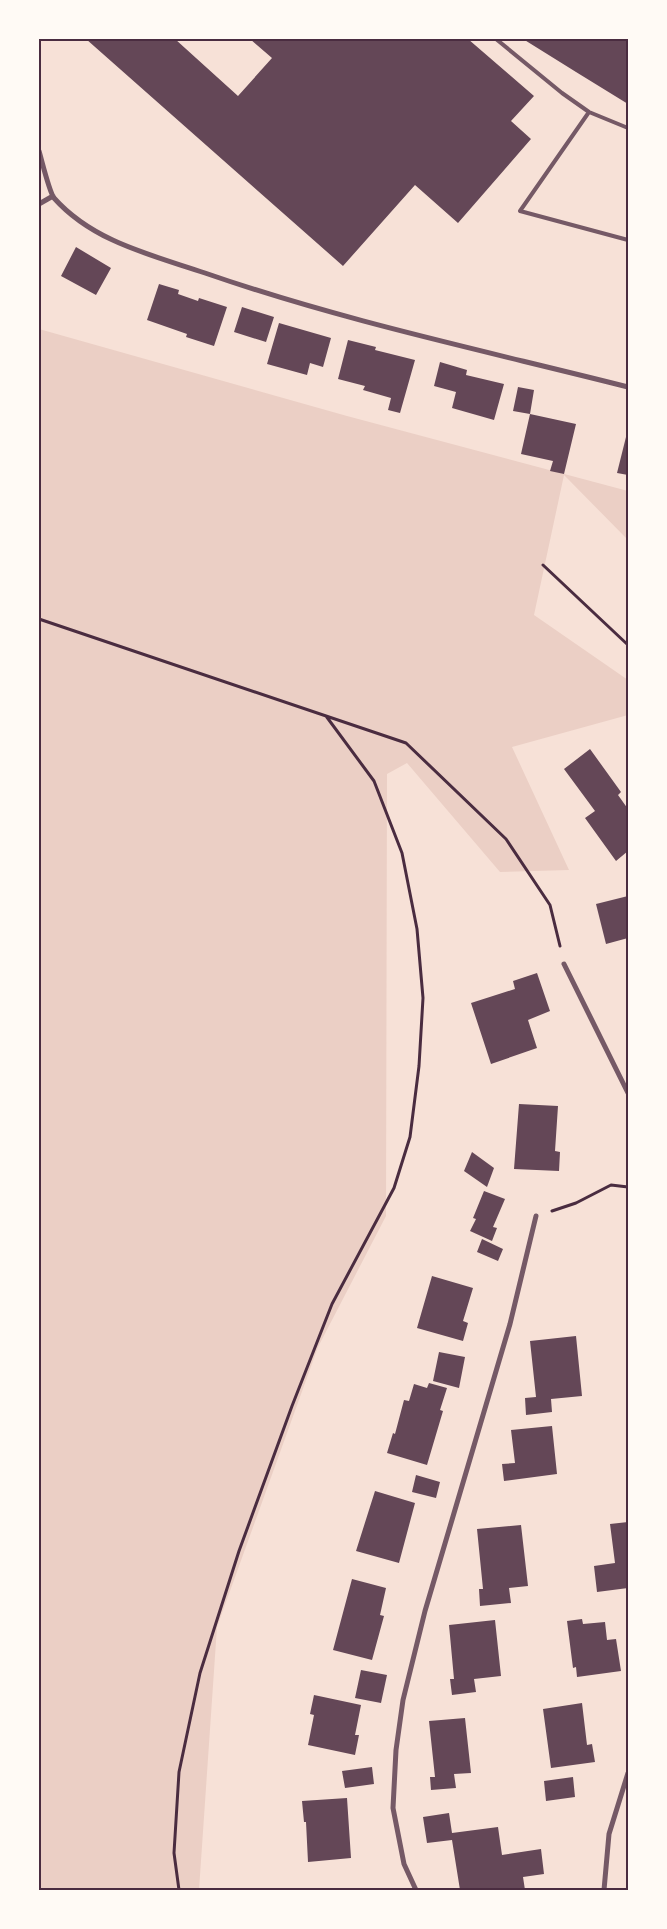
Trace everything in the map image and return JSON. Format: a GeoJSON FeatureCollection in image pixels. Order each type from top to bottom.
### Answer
{"type":"FeatureCollection","features":[{"type":"Feature","properties":{"kind":"street"},"geometry":{"type":"LineString","coordinates":[[39,151],[53,196],[96,232],[122,245],[228,281],[353,319],[628,387]]}},
{"type":"Feature","properties":{"kind":"street"},"geometry":{"type":"LineString","coordinates":[[39,204],[53,196]]}},
{"type":"Feature","properties":{"kind":"street"},"geometry":{"type":"LineString","coordinates":[[564,964],[628,1092]]}},
{"type":"Feature","properties":{"kind":"street"},"geometry":{"type":"LineString","coordinates":[[416,1890],[404,1864],[393,1808],[396,1750],[403,1700],[425,1611],[510,1324],[536,1216]]}},
{"type":"Feature","properties":{"kind":"street"},"geometry":{"type":"LineString","coordinates":[[604,1890],[609,1834],[628,1773]]}},
{"type":"Feature","properties":{"kind":"lane"},"geometry":{"type":"LineString","coordinates":[[496,39],[562,93],[589,112],[628,128]]}},
{"type":"Feature","properties":{"kind":"lane"},"geometry":{"type":"LineString","coordinates":[[589,112],[520,211],[628,240]]}},
{"type":"Feature","properties":{"kind":"path"},"geometry":{"type":"LineString","coordinates":[[543,565],[628,644]]}},
{"type":"Feature","properties":{"kind":"path"},"geometry":{"type":"LineString","coordinates":[[39,620],[406,743],[506,838],[550,905],[564,964]]}},
{"type":"Feature","properties":{"kind":"path"},"geometry":{"type":"LineString","coordinates":[[179,1890],[174,1853],[178,1772],[200,1673],[239,1551],[292,1406],[332,1304],[394,1188],[411,1128],[423,998],[417,929],[402,853],[374,781],[326,716]]}},
{"type":"Feature","properties":{"kind":"path"},"geometry":{"type":"LineString","coordinates":[[536,1216],[576,1203],[610,1185],[628,1186]]}},
{"type":"Feature","properties":{"kind":"shaded area"},"geometry":{"type":"Polygon","coordinates":[[[39,329],[347,416],[628,491],[628,540],[564,475],[534,615],[628,680],[628,715],[512,747],[569,870],[500,872],[407,763],[387,774],[386,1216],[318,1347],[217,1627],[199,1890],[39,1890],[39,329]]]}},
{"type":"Feature","properties":{"kind":"building"},"geometry":{"type":"Polygon","coordinates":[[[86,39],[175,39],[238,96],[272,58],[250,39],[468,39],[534,96],[511,121],[531,139],[458,223],[415,185],[343,266],[86,39]]]}},
{"type":"Feature","properties":{"kind":"building"},"geometry":{"type":"Polygon","coordinates":[[[523,39],[628,39],[628,104],[576,72],[523,39]]]}},
{"type":"Feature","properties":{"kind":"building"},"geometry":{"type":"Polygon","coordinates":[[[76,247],[111,268],[96,295],[61,276],[76,247]]]}},
{"type":"Feature","properties":{"kind":"building"},"geometry":{"type":"Polygon","coordinates":[[[159,284],[179,290],[178,294],[198,301],[199,298],[227,307],[214,346],[186,337],[187,334],[147,320],[159,284]]]}},
{"type":"Feature","properties":{"kind":"building"},"geometry":{"type":"Polygon","coordinates":[[[242,307],[274,317],[266,342],[234,332],[242,307]]]}},
{"type":"Feature","properties":{"kind":"building"},"geometry":{"type":"Polygon","coordinates":[[[279,323],[331,338],[323,367],[310,363],[307,375],[267,364],[279,323]]]}},
{"type":"Feature","properties":{"kind":"building"},"geometry":{"type":"Polygon","coordinates":[[[348,340],[376,347],[375,350],[415,360],[400,413],[388,410],[391,398],[363,390],[365,386],[338,379],[348,340]]]}},
{"type":"Feature","properties":{"kind":"building"},"geometry":{"type":"Polygon","coordinates":[[[440,362],[467,370],[466,375],[504,384],[494,420],[452,408],[456,392],[434,386],[440,362]]]}},
{"type":"Feature","properties":{"kind":"building"},"geometry":{"type":"Polygon","coordinates":[[[518,387],[534,390],[530,414],[513,411],[518,387]]]}},
{"type":"Feature","properties":{"kind":"building"},"geometry":{"type":"Polygon","coordinates":[[[530,414],[576,424],[564,474],[550,471],[553,461],[521,454],[530,414]]]}},
{"type":"Feature","properties":{"kind":"building"},"geometry":{"type":"Polygon","coordinates":[[[628,433],[628,475],[617,473],[628,433]]]}},
{"type":"Feature","properties":{"kind":"building"},"geometry":{"type":"Polygon","coordinates":[[[590,749],[621,792],[618,795],[628,809],[628,851],[616,861],[585,818],[595,811],[564,769],[590,749]]]}},
{"type":"Feature","properties":{"kind":"building"},"geometry":{"type":"Polygon","coordinates":[[[628,896],[628,938],[606,944],[596,904],[628,896]]]}},
{"type":"Feature","properties":{"kind":"building"},"geometry":{"type":"Polygon","coordinates":[[[537,973],[550,1011],[528,1020],[537,1048],[491,1064],[471,1003],[515,989],[513,981],[537,973]]]}},
{"type":"Feature","properties":{"kind":"building"},"geometry":{"type":"Polygon","coordinates":[[[519,1104],[558,1106],[555,1151],[560,1152],[559,1171],[514,1169],[519,1104]]]}},
{"type":"Feature","properties":{"kind":"building"},"geometry":{"type":"Polygon","coordinates":[[[472,1152],[494,1168],[487,1187],[464,1171],[472,1152]]]}},
{"type":"Feature","properties":{"kind":"building"},"geometry":{"type":"Polygon","coordinates":[[[484,1191],[505,1199],[493,1227],[497,1228],[492,1241],[470,1231],[476,1219],[473,1218],[484,1191]]]}},
{"type":"Feature","properties":{"kind":"building"},"geometry":{"type":"Polygon","coordinates":[[[482,1239],[503,1249],[498,1261],[477,1252],[482,1239]]]}},
{"type":"Feature","properties":{"kind":"building"},"geometry":{"type":"Polygon","coordinates":[[[432,1276],[473,1288],[463,1321],[468,1323],[463,1341],[417,1328],[432,1276]]]}},
{"type":"Feature","properties":{"kind":"building"},"geometry":{"type":"Polygon","coordinates":[[[576,1336],[582,1396],[551,1399],[552,1412],[526,1415],[525,1398],[536,1397],[530,1341],[576,1336]]]}},
{"type":"Feature","properties":{"kind":"building"},"geometry":{"type":"Polygon","coordinates":[[[439,1352],[465,1357],[459,1388],[433,1381],[439,1352]]]}},
{"type":"Feature","properties":{"kind":"building"},"geometry":{"type":"Polygon","coordinates":[[[429,1383],[447,1388],[440,1410],[443,1411],[427,1465],[387,1453],[393,1433],[395,1434],[404,1400],[409,1401],[414,1384],[427,1388],[429,1383]]]}},
{"type":"Feature","properties":{"kind":"building"},"geometry":{"type":"Polygon","coordinates":[[[552,1426],[557,1474],[504,1481],[502,1464],[515,1463],[511,1430],[552,1426]]]}},
{"type":"Feature","properties":{"kind":"building"},"geometry":{"type":"Polygon","coordinates":[[[416,1475],[440,1482],[436,1498],[412,1492],[416,1475]]]}},
{"type":"Feature","properties":{"kind":"building"},"geometry":{"type":"Polygon","coordinates":[[[375,1491],[415,1503],[399,1563],[356,1551],[375,1491]]]}},
{"type":"Feature","properties":{"kind":"building"},"geometry":{"type":"Polygon","coordinates":[[[628,1522],[628,1588],[597,1592],[594,1566],[615,1563],[610,1524],[628,1522]]]}},
{"type":"Feature","properties":{"kind":"building"},"geometry":{"type":"Polygon","coordinates":[[[521,1525],[528,1586],[509,1588],[511,1603],[480,1606],[479,1589],[483,1589],[477,1529],[521,1525]]]}},
{"type":"Feature","properties":{"kind":"building"},"geometry":{"type":"Polygon","coordinates":[[[352,1579],[386,1588],[380,1615],[384,1616],[372,1660],[333,1650],[352,1579]]]}},
{"type":"Feature","properties":{"kind":"building"},"geometry":{"type":"Polygon","coordinates":[[[582,1619],[583,1624],[605,1622],[607,1640],[616,1639],[621,1671],[577,1677],[576,1667],[573,1668],[567,1621],[582,1619]]]}},
{"type":"Feature","properties":{"kind":"building"},"geometry":{"type":"Polygon","coordinates":[[[495,1620],[501,1676],[474,1679],[476,1692],[452,1695],[450,1679],[454,1679],[449,1625],[495,1620]]]}},
{"type":"Feature","properties":{"kind":"building"},"geometry":{"type":"Polygon","coordinates":[[[361,1670],[387,1675],[381,1703],[355,1698],[361,1670]]]}},
{"type":"Feature","properties":{"kind":"building"},"geometry":{"type":"Polygon","coordinates":[[[314,1695],[361,1705],[355,1735],[359,1735],[355,1755],[308,1745],[314,1715],[310,1714],[314,1695]]]}},
{"type":"Feature","properties":{"kind":"building"},"geometry":{"type":"Polygon","coordinates":[[[582,1703],[587,1745],[592,1744],[595,1762],[551,1768],[543,1709],[582,1703]]]}},
{"type":"Feature","properties":{"kind":"building"},"geometry":{"type":"Polygon","coordinates":[[[465,1718],[471,1773],[454,1774],[456,1788],[431,1790],[430,1777],[435,1777],[429,1721],[465,1718]]]}},
{"type":"Feature","properties":{"kind":"building"},"geometry":{"type":"Polygon","coordinates":[[[372,1767],[374,1784],[345,1788],[342,1771],[372,1767]]]}},
{"type":"Feature","properties":{"kind":"building"},"geometry":{"type":"Polygon","coordinates":[[[573,1777],[575,1797],[546,1801],[544,1781],[573,1777]]]}},
{"type":"Feature","properties":{"kind":"building"},"geometry":{"type":"Polygon","coordinates":[[[347,1798],[351,1858],[308,1862],[306,1822],[304,1822],[302,1801],[347,1798]]]}},
{"type":"Feature","properties":{"kind":"building"},"geometry":{"type":"Polygon","coordinates":[[[449,1813],[452,1833],[498,1827],[502,1855],[541,1849],[544,1874],[523,1877],[525,1890],[460,1890],[452,1840],[427,1843],[423,1817],[449,1813]]]}}]}
